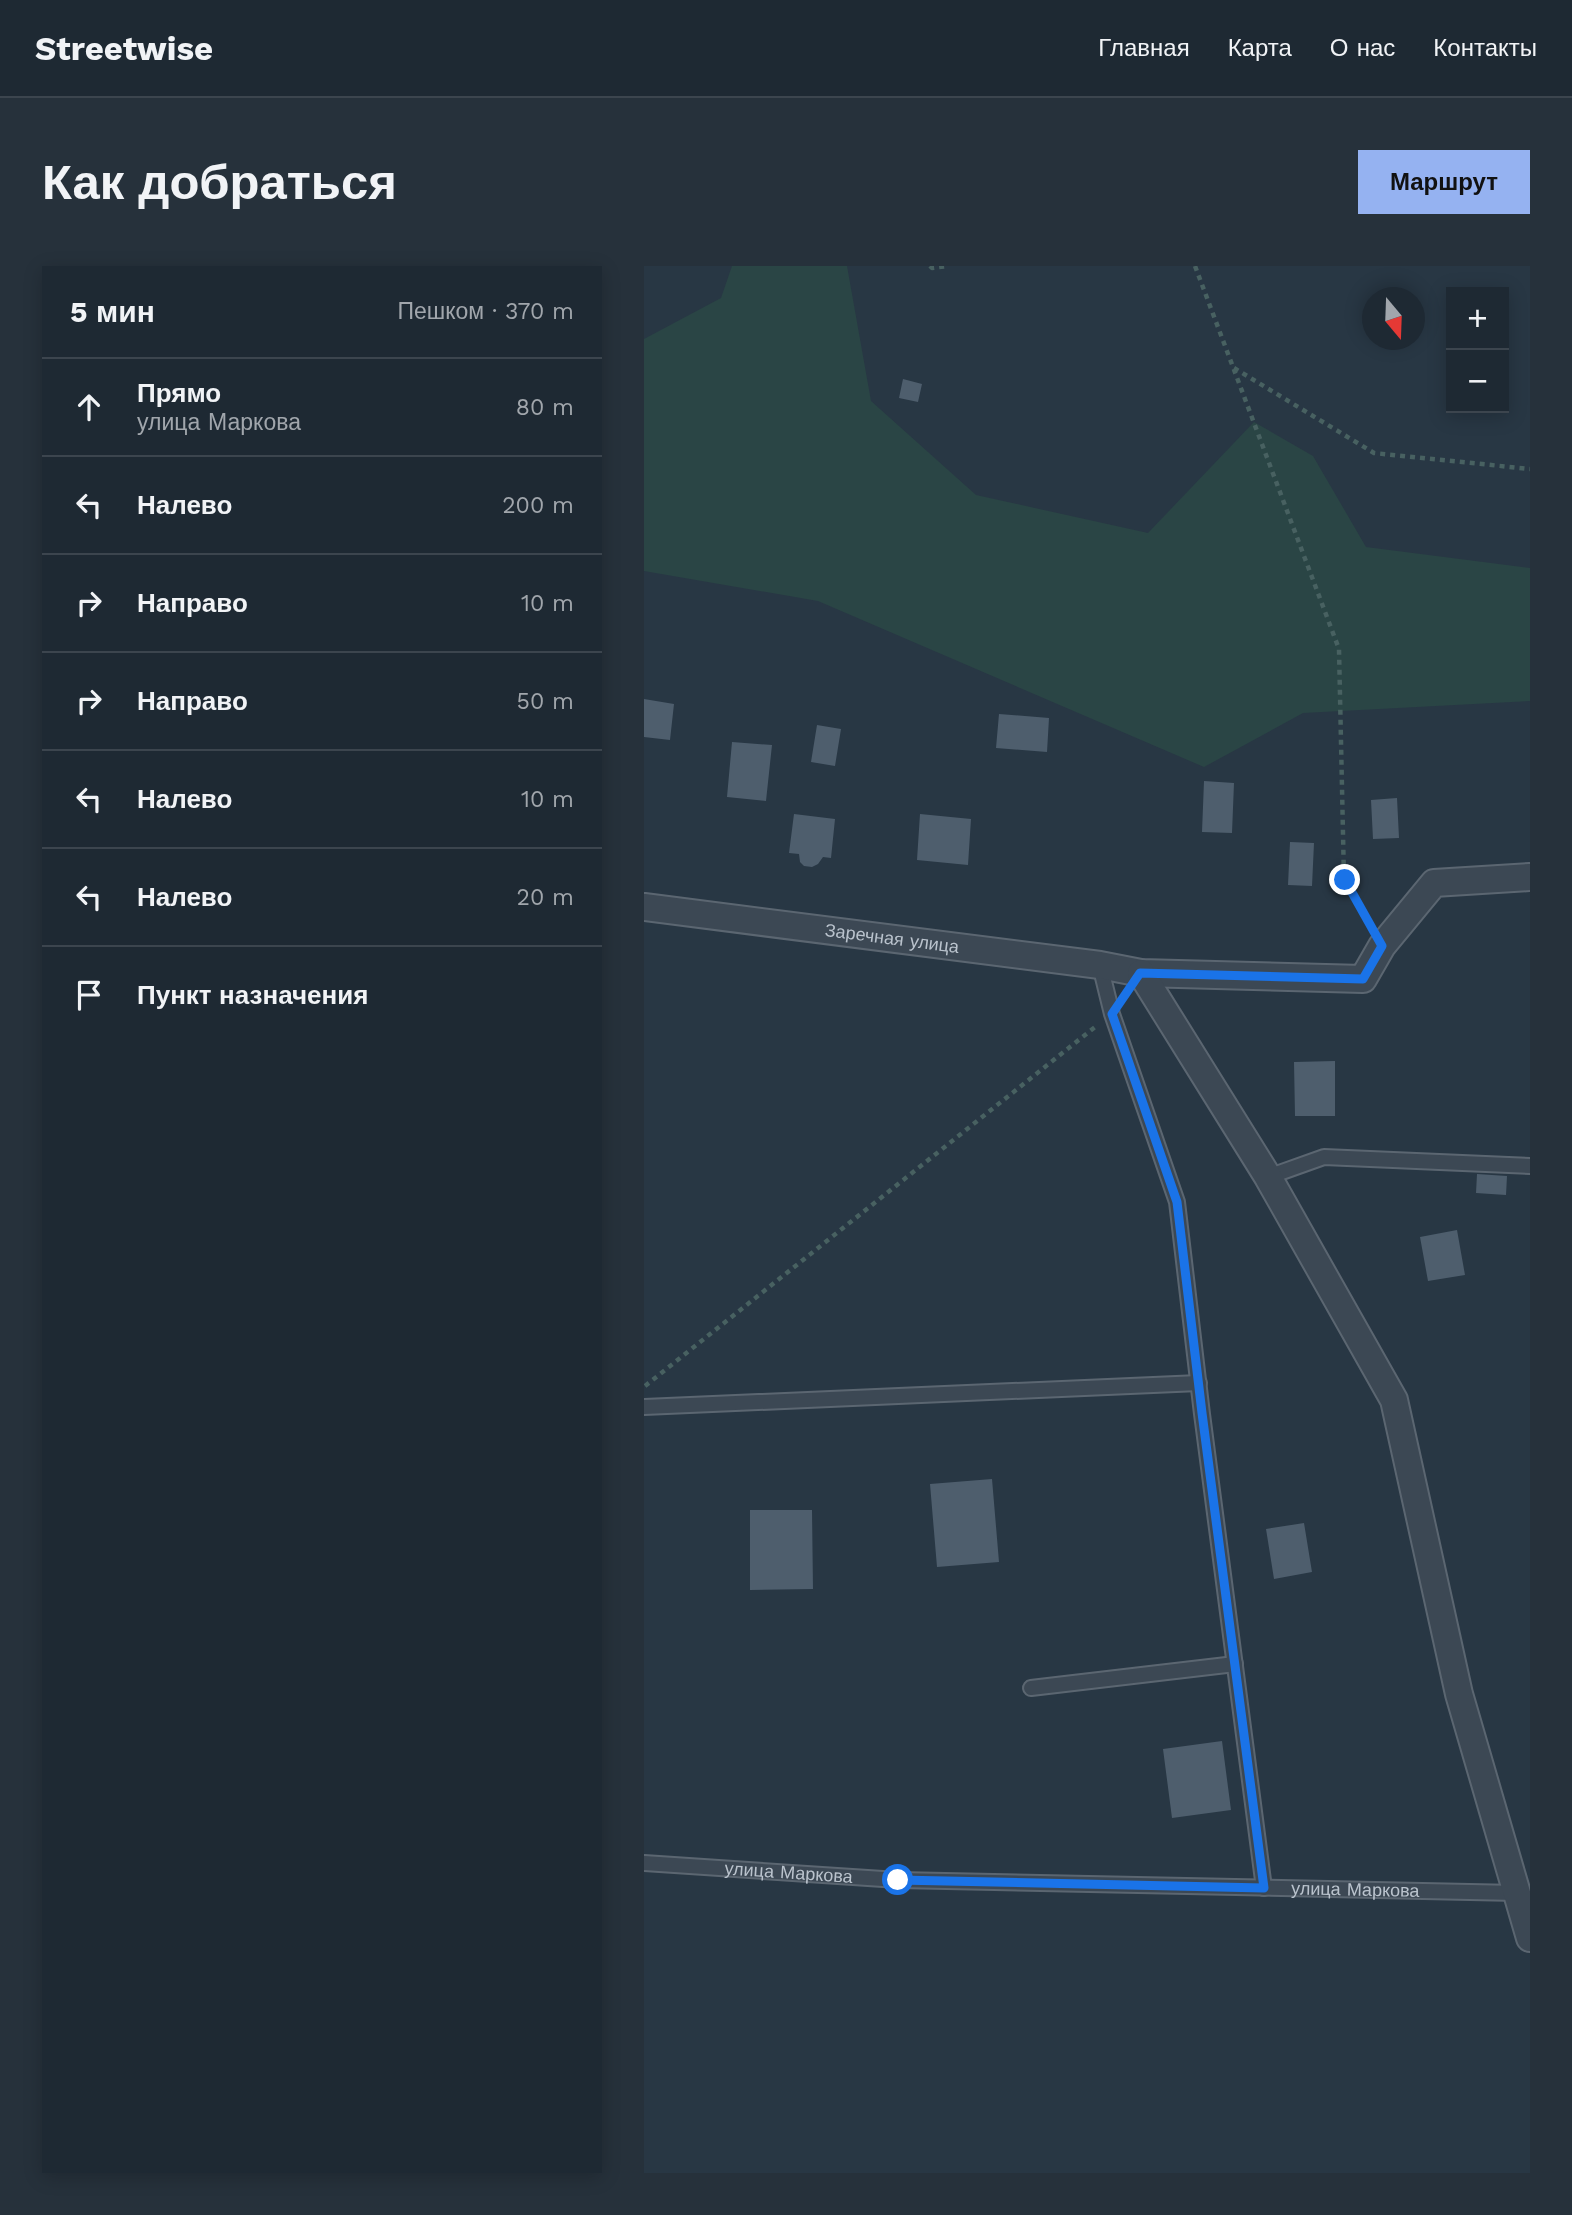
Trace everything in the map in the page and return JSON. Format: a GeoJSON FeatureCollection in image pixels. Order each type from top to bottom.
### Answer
{"type":"FeatureCollection","features":[{"type":"Feature","properties":{"kind":"street"},"geometry":{"type":"LineString","coordinates":[[1382,946],[1434,883],[1530,877]]}},
{"type":"Feature","properties":{"kind":"street","name":"Заречная улица"},"geometry":{"type":"LineString","coordinates":[[644,907],[1100,965],[1140,973],[1363,979],[1382,946]]}},
{"type":"Feature","properties":{"kind":"street"},"geometry":{"type":"LineString","coordinates":[[1140,973],[1268,1177],[1394,1400],[1459,1694],[1530,1938]]}},
{"type":"Feature","properties":{"kind":"lane"},"geometry":{"type":"LineString","coordinates":[[1100,965],[1112,1014],[1177,1202],[1264,1888]]}},
{"type":"Feature","properties":{"kind":"lane"},"geometry":{"type":"LineString","coordinates":[[1268,1177],[1324,1157],[1530,1166]]}},
{"type":"Feature","properties":{"kind":"lane"},"geometry":{"type":"LineString","coordinates":[[644,1407],[1199,1383]]}},
{"type":"Feature","properties":{"kind":"lane"},"geometry":{"type":"LineString","coordinates":[[1031,1688],[1235,1664]]}},
{"type":"Feature","properties":{"kind":"lane","name":"улица Маркова"},"geometry":{"type":"LineString","coordinates":[[644,1863],[898,1880],[1517,1894]]}},
{"type":"Feature","properties":{"kind":"path"},"geometry":{"type":"LineString","coordinates":[[931,267],[948,266]]}},
{"type":"Feature","properties":{"kind":"path"},"geometry":{"type":"LineString","coordinates":[[1195,266],[1339,649],[1345,880],[1382,946]]}},
{"type":"Feature","properties":{"kind":"path"},"geometry":{"type":"LineString","coordinates":[[1233,368],[1374,453],[1530,469]]}},
{"type":"Feature","properties":{"kind":"path"},"geometry":{"type":"LineString","coordinates":[[644,1386],[1112,1014]]}},
{"type":"Feature","properties":{"kind":"green space"},"geometry":{"type":"Polygon","coordinates":[[[732,266],[847,266],[871,401],[976,495],[1148,533],[1254,422],[1313,456],[1366,547],[1530,568],[1530,701],[1303,713],[1204,767],[818,601],[644,571],[644,339],[721,298],[732,266]]]}},
{"type":"Feature","properties":{"kind":"building"},"geometry":{"type":"Polygon","coordinates":[[[903,379],[922,384],[918,402],[899,398],[903,379]]]}},
{"type":"Feature","properties":{"kind":"building"},"geometry":{"type":"Polygon","coordinates":[[[644,699],[674,704],[670,740],[644,737],[644,699]]]}},
{"type":"Feature","properties":{"kind":"building"},"geometry":{"type":"Polygon","coordinates":[[[999,714],[1049,718],[1047,752],[996,748],[999,714]]]}},
{"type":"Feature","properties":{"kind":"building"},"geometry":{"type":"Polygon","coordinates":[[[817,725],[841,729],[835,766],[811,762],[817,725]]]}},
{"type":"Feature","properties":{"kind":"building"},"geometry":{"type":"Polygon","coordinates":[[[732,742],[772,745],[766,801],[727,797],[732,742]]]}},
{"type":"Feature","properties":{"kind":"building"},"geometry":{"type":"Polygon","coordinates":[[[1204,781],[1234,783],[1232,833],[1202,832],[1204,781]]]}},
{"type":"Feature","properties":{"kind":"building"},"geometry":{"type":"Polygon","coordinates":[[[1397,798],[1399,838],[1373,839],[1371,800],[1397,798]]]}},
{"type":"Feature","properties":{"kind":"building"},"geometry":{"type":"Polygon","coordinates":[[[794,814],[835,819],[831,858],[823,857],[812,867],[804,866],[800,862],[799,854],[789,853],[794,814]]]}},
{"type":"Feature","properties":{"kind":"building"},"geometry":{"type":"Polygon","coordinates":[[[920,814],[971,819],[968,865],[917,860],[920,814]]]}},
{"type":"Feature","properties":{"kind":"building"},"geometry":{"type":"Polygon","coordinates":[[[1290,842],[1314,843],[1312,886],[1288,885],[1290,842]]]}},
{"type":"Feature","properties":{"kind":"building"},"geometry":{"type":"Polygon","coordinates":[[[1335,1061],[1335,1116],[1295,1116],[1294,1062],[1335,1061]]]}},
{"type":"Feature","properties":{"kind":"building"},"geometry":{"type":"Polygon","coordinates":[[[1477,1174],[1507,1176],[1506,1195],[1476,1193],[1477,1174]]]}},
{"type":"Feature","properties":{"kind":"building"},"geometry":{"type":"Polygon","coordinates":[[[1457,1230],[1465,1275],[1428,1281],[1420,1237],[1457,1230]]]}},
{"type":"Feature","properties":{"kind":"building"},"geometry":{"type":"Polygon","coordinates":[[[992,1479],[999,1562],[937,1567],[930,1484],[992,1479]]]}},
{"type":"Feature","properties":{"kind":"building"},"geometry":{"type":"Polygon","coordinates":[[[750,1510],[812,1510],[813,1589],[750,1590],[750,1510]]]}},
{"type":"Feature","properties":{"kind":"building"},"geometry":{"type":"Polygon","coordinates":[[[1304,1523],[1312,1572],[1274,1579],[1266,1529],[1304,1523]]]}},
{"type":"Feature","properties":{"kind":"building"},"geometry":{"type":"Polygon","coordinates":[[[1222,1741],[1231,1810],[1172,1818],[1163,1749],[1222,1741]]]}},
{"type":"Feature","properties":{"kind":"route"},"geometry":{"type":"LineString","coordinates":[[898,1880],[1264,1888],[1177,1202],[1112,1014],[1140,973],[1363,979],[1382,946],[1345,880]]}}]}
